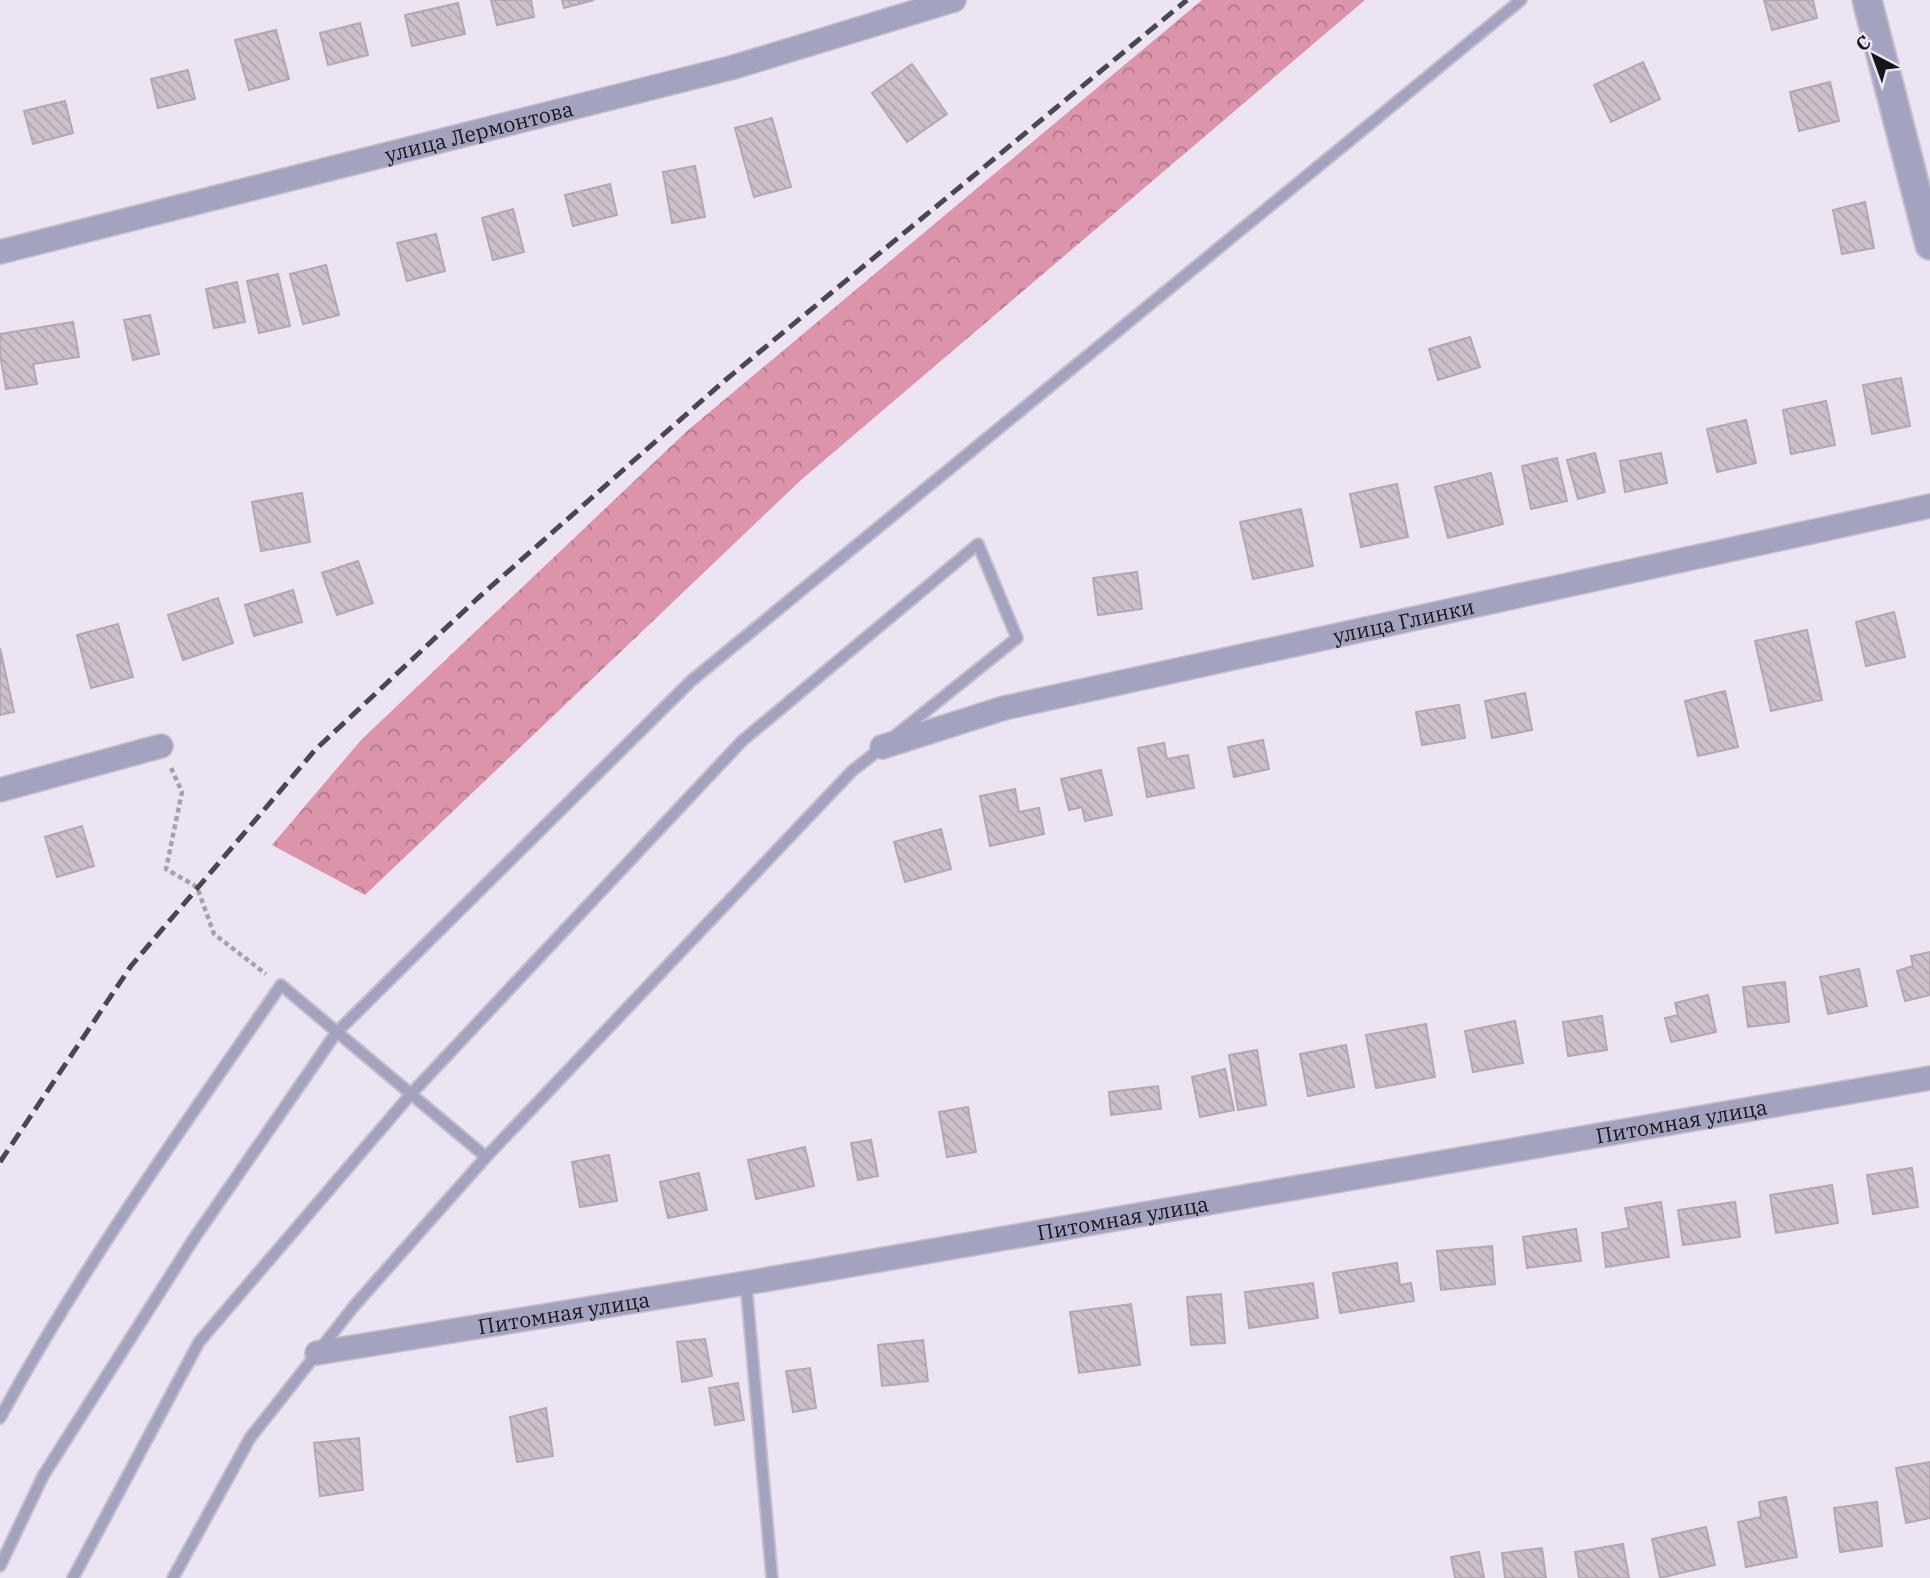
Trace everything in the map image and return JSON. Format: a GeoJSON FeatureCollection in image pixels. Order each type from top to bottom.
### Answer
{"type":"FeatureCollection","features":[{"type":"Feature","properties":{"kind":"street","name":"улица Лермонтова"},"geometry":{"type":"LineString","coordinates":[[0,252],[734,67],[954,0]]}},
{"type":"Feature","properties":{"kind":"street"},"geometry":{"type":"LineString","coordinates":[[1867,0],[1930,245]]}},
{"type":"Feature","properties":{"kind":"street","name":"улица Глинки"},"geometry":{"type":"LineString","coordinates":[[882,747],[1004,708],[1930,506]]}},
{"type":"Feature","properties":{"kind":"street"},"geometry":{"type":"LineString","coordinates":[[0,790],[161,746]]}},
{"type":"Feature","properties":{"kind":"street","name":"Питомная улица"},"geometry":{"type":"LineString","coordinates":[[317,1353],[746,1283],[1930,1079]]}},
{"type":"Feature","properties":{"kind":"lane"},"geometry":{"type":"LineString","coordinates":[[0,1566],[43,1476],[192,1240],[336,1034],[691,681],[1521,0]]}},
{"type":"Feature","properties":{"kind":"lane"},"geometry":{"type":"LineString","coordinates":[[73,1578],[199,1342],[411,1094],[742,741],[978,544],[1017,638],[852,771],[486,1157],[355,1305],[250,1438],[173,1578]]}},
{"type":"Feature","properties":{"kind":"lane"},"geometry":{"type":"LineString","coordinates":[[0,1418],[40,1344],[136,1194],[281,985],[336,1034],[486,1157]]}},
{"type":"Feature","properties":{"kind":"lane"},"geometry":{"type":"LineString","coordinates":[[746,1283],[772,1578]]}},
{"type":"Feature","properties":{"kind":"path"},"geometry":{"type":"LineString","coordinates":[[161,746],[182,792],[166,869],[197,887],[214,934],[281,985]]}},
{"type":"Feature","properties":{"kind":"green space"},"geometry":{"type":"Polygon","coordinates":[[[1202,0],[1365,0],[801,480],[365,895],[272,845],[361,740],[687,431],[1202,0]]]}},
{"type":"Feature","properties":{"kind":"building"},"geometry":{"type":"Polygon","coordinates":[[[491,0],[531,0],[534,17],[497,25],[491,0]]]}},
{"type":"Feature","properties":{"kind":"building"},"geometry":{"type":"Polygon","coordinates":[[[562,0],[594,0],[564,8],[562,0]]]}},
{"type":"Feature","properties":{"kind":"building"},"geometry":{"type":"Polygon","coordinates":[[[1764,0],[1813,0],[1817,18],[1772,30],[1764,0]]]}},
{"type":"Feature","properties":{"kind":"building"},"geometry":{"type":"Polygon","coordinates":[[[458,3],[465,34],[412,46],[405,15],[458,3]]]}},
{"type":"Feature","properties":{"kind":"building"},"geometry":{"type":"Polygon","coordinates":[[[360,23],[368,55],[328,65],[320,33],[360,23]]]}},
{"type":"Feature","properties":{"kind":"building"},"geometry":{"type":"Polygon","coordinates":[[[276,30],[289,79],[249,90],[235,40],[276,30]]]}},
{"type":"Feature","properties":{"kind":"building"},"geometry":{"type":"Polygon","coordinates":[[[1643,62],[1660,99],[1611,122],[1594,85],[1643,62]]]}},
{"type":"Feature","properties":{"kind":"building"},"geometry":{"type":"Polygon","coordinates":[[[912,64],[947,114],[907,142],[872,93],[912,64]]]}},
{"type":"Feature","properties":{"kind":"building"},"geometry":{"type":"Polygon","coordinates":[[[188,70],[195,99],[158,108],[151,79],[188,70]]]}},
{"type":"Feature","properties":{"kind":"building"},"geometry":{"type":"Polygon","coordinates":[[[1830,82],[1839,121],[1799,131],[1790,92],[1830,82]]]}},
{"type":"Feature","properties":{"kind":"building"},"geometry":{"type":"Polygon","coordinates":[[[65,101],[73,133],[33,144],[24,111],[65,101]]]}},
{"type":"Feature","properties":{"kind":"building"},"geometry":{"type":"Polygon","coordinates":[[[772,118],[791,187],[754,197],[735,128],[772,118]]]}},
{"type":"Feature","properties":{"kind":"building"},"geometry":{"type":"Polygon","coordinates":[[[695,166],[705,217],[672,223],[663,172],[695,166]]]}},
{"type":"Feature","properties":{"kind":"building"},"geometry":{"type":"Polygon","coordinates":[[[610,184],[617,215],[573,226],[565,195],[610,184]]]}},
{"type":"Feature","properties":{"kind":"building"},"geometry":{"type":"Polygon","coordinates":[[[1865,202],[1874,248],[1842,254],[1833,210],[1865,202]]]}},
{"type":"Feature","properties":{"kind":"building"},"geometry":{"type":"Polygon","coordinates":[[[513,209],[524,252],[493,260],[482,218],[513,209]]]}},
{"type":"Feature","properties":{"kind":"building"},"geometry":{"type":"Polygon","coordinates":[[[436,234],[445,271],[407,281],[397,243],[436,234]]]}},
{"type":"Feature","properties":{"kind":"building"},"geometry":{"type":"Polygon","coordinates":[[[326,265],[339,315],[303,324],[290,274],[326,265]]]}},
{"type":"Feature","properties":{"kind":"building"},"geometry":{"type":"Polygon","coordinates":[[[278,274],[290,326],[259,333],[247,281],[278,274]]]}},
{"type":"Feature","properties":{"kind":"building"},"geometry":{"type":"Polygon","coordinates":[[[237,282],[245,322],[214,328],[206,289],[237,282]]]}},
{"type":"Feature","properties":{"kind":"building"},"geometry":{"type":"Polygon","coordinates":[[[150,315],[159,354],[133,360],[124,320],[150,315]]]}},
{"type":"Feature","properties":{"kind":"building"},"geometry":{"type":"Polygon","coordinates":[[[73,322],[79,357],[33,364],[37,384],[6,389],[0,354],[0,334],[73,322]]]}},
{"type":"Feature","properties":{"kind":"building"},"geometry":{"type":"Polygon","coordinates":[[[1470,337],[1480,367],[1438,380],[1429,349],[1470,337]]]}},
{"type":"Feature","properties":{"kind":"building"},"geometry":{"type":"Polygon","coordinates":[[[1901,378],[1910,426],[1872,434],[1863,385],[1901,378]]]}},
{"type":"Feature","properties":{"kind":"building"},"geometry":{"type":"Polygon","coordinates":[[[1826,401],[1835,445],[1791,454],[1783,410],[1826,401]]]}},
{"type":"Feature","properties":{"kind":"building"},"geometry":{"type":"Polygon","coordinates":[[[1746,420],[1756,463],[1717,472],[1707,429],[1746,420]]]}},
{"type":"Feature","properties":{"kind":"building"},"geometry":{"type":"Polygon","coordinates":[[[1595,453],[1605,492],[1578,499],[1567,460],[1595,453]]]}},
{"type":"Feature","properties":{"kind":"building"},"geometry":{"type":"Polygon","coordinates":[[[1661,453],[1667,483],[1625,492],[1620,461],[1661,453]]]}},
{"type":"Feature","properties":{"kind":"building"},"geometry":{"type":"Polygon","coordinates":[[[1557,458],[1567,501],[1531,509],[1522,466],[1557,458]]]}},
{"type":"Feature","properties":{"kind":"building"},"geometry":{"type":"Polygon","coordinates":[[[1491,473],[1503,524],[1448,538],[1435,487],[1491,473]]]}},
{"type":"Feature","properties":{"kind":"building"},"geometry":{"type":"Polygon","coordinates":[[[1397,484],[1408,537],[1361,547],[1350,494],[1397,484]]]}},
{"type":"Feature","properties":{"kind":"building"},"geometry":{"type":"Polygon","coordinates":[[[302,493],[310,542],[261,551],[252,502],[302,493]]]}},
{"type":"Feature","properties":{"kind":"building"},"geometry":{"type":"Polygon","coordinates":[[[1301,509],[1313,566],[1253,579],[1240,522],[1301,509]]]}},
{"type":"Feature","properties":{"kind":"building"},"geometry":{"type":"Polygon","coordinates":[[[358,561],[373,603],[337,615],[322,573],[358,561]]]}},
{"type":"Feature","properties":{"kind":"building"},"geometry":{"type":"Polygon","coordinates":[[[1137,572],[1142,609],[1098,615],[1093,578],[1137,572]]]}},
{"type":"Feature","properties":{"kind":"building"},"geometry":{"type":"Polygon","coordinates":[[[293,590],[302,622],[254,636],[245,605],[293,590]]]}},
{"type":"Feature","properties":{"kind":"building"},"geometry":{"type":"Polygon","coordinates":[[[218,598],[233,643],[183,660],[168,615],[218,598]]]}},
{"type":"Feature","properties":{"kind":"building"},"geometry":{"type":"Polygon","coordinates":[[[1894,612],[1905,657],[1866,666],[1856,622],[1894,612]]]}},
{"type":"Feature","properties":{"kind":"building"},"geometry":{"type":"Polygon","coordinates":[[[118,624],[133,677],[91,688],[77,635],[118,624]]]}},
{"type":"Feature","properties":{"kind":"building"},"geometry":{"type":"Polygon","coordinates":[[[1807,630],[1822,700],[1771,711],[1755,641],[1807,630]]]}},
{"type":"Feature","properties":{"kind":"building"},"geometry":{"type":"Polygon","coordinates":[[[0,648],[14,712],[0,715],[0,648]]]}},
{"type":"Feature","properties":{"kind":"building"},"geometry":{"type":"Polygon","coordinates":[[[1725,691],[1738,747],[1698,756],[1685,701],[1725,691]]]}},
{"type":"Feature","properties":{"kind":"building"},"geometry":{"type":"Polygon","coordinates":[[[1525,693],[1532,730],[1492,738],[1485,701],[1525,693]]]}},
{"type":"Feature","properties":{"kind":"building"},"geometry":{"type":"Polygon","coordinates":[[[1459,705],[1465,738],[1422,745],[1416,712],[1459,705]]]}},
{"type":"Feature","properties":{"kind":"building"},"geometry":{"type":"Polygon","coordinates":[[[1263,740],[1269,769],[1234,777],[1228,747],[1263,740]]]}},
{"type":"Feature","properties":{"kind":"building"},"geometry":{"type":"Polygon","coordinates":[[[1164,743],[1167,759],[1188,755],[1194,788],[1147,797],[1138,748],[1164,743]]]}},
{"type":"Feature","properties":{"kind":"building"},"geometry":{"type":"Polygon","coordinates":[[[1101,770],[1112,815],[1085,821],[1082,807],[1069,810],[1061,779],[1101,770]]]}},
{"type":"Feature","properties":{"kind":"building"},"geometry":{"type":"Polygon","coordinates":[[[1015,789],[1019,812],[1039,808],[1044,834],[990,846],[980,796],[1015,789]]]}},
{"type":"Feature","properties":{"kind":"building"},"geometry":{"type":"Polygon","coordinates":[[[82,826],[94,866],[57,877],[45,837],[82,826]]]}},
{"type":"Feature","properties":{"kind":"building"},"geometry":{"type":"Polygon","coordinates":[[[941,829],[951,869],[905,882],[894,842],[941,829]]]}},
{"type":"Feature","properties":{"kind":"building"},"geometry":{"type":"Polygon","coordinates":[[[1930,952],[1930,995],[1905,1001],[1897,971],[1913,966],[1911,956],[1930,952]]]}},
{"type":"Feature","properties":{"kind":"building"},"geometry":{"type":"Polygon","coordinates":[[[1859,969],[1867,1006],[1828,1014],[1820,977],[1859,969]]]}},
{"type":"Feature","properties":{"kind":"building"},"geometry":{"type":"Polygon","coordinates":[[[1785,982],[1789,1022],[1748,1027],[1743,987],[1785,982]]]}},
{"type":"Feature","properties":{"kind":"building"},"geometry":{"type":"Polygon","coordinates":[[[1708,995],[1716,1032],[1671,1042],[1665,1018],[1678,1015],[1675,1003],[1708,995]]]}},
{"type":"Feature","properties":{"kind":"building"},"geometry":{"type":"Polygon","coordinates":[[[1602,1016],[1607,1050],[1568,1056],[1563,1022],[1602,1016]]]}},
{"type":"Feature","properties":{"kind":"building"},"geometry":{"type":"Polygon","coordinates":[[[1515,1021],[1523,1063],[1473,1072],[1465,1031],[1515,1021]]]}},
{"type":"Feature","properties":{"kind":"building"},"geometry":{"type":"Polygon","coordinates":[[[1426,1024],[1435,1077],[1376,1088],[1366,1035],[1426,1024]]]}},
{"type":"Feature","properties":{"kind":"building"},"geometry":{"type":"Polygon","coordinates":[[[1346,1045],[1354,1087],[1308,1096],[1300,1054],[1346,1045]]]}},
{"type":"Feature","properties":{"kind":"building"},"geometry":{"type":"Polygon","coordinates":[[[1257,1050],[1266,1105],[1238,1110],[1229,1055],[1257,1050]]]}},
{"type":"Feature","properties":{"kind":"building"},"geometry":{"type":"Polygon","coordinates":[[[1225,1069],[1234,1110],[1200,1117],[1192,1077],[1225,1069]]]}},
{"type":"Feature","properties":{"kind":"building"},"geometry":{"type":"Polygon","coordinates":[[[1158,1086],[1161,1109],[1111,1115],[1109,1092],[1158,1086]]]}},
{"type":"Feature","properties":{"kind":"building"},"geometry":{"type":"Polygon","coordinates":[[[968,1107],[976,1152],[947,1157],[939,1112],[968,1107]]]}},
{"type":"Feature","properties":{"kind":"building"},"geometry":{"type":"Polygon","coordinates":[[[871,1140],[878,1176],[858,1180],[851,1143],[871,1140]]]}},
{"type":"Feature","properties":{"kind":"building"},"geometry":{"type":"Polygon","coordinates":[[[805,1147],[814,1186],[756,1199],[748,1160],[805,1147]]]}},
{"type":"Feature","properties":{"kind":"building"},"geometry":{"type":"Polygon","coordinates":[[[609,1155],[617,1201],[580,1207],[572,1162],[609,1155]]]}},
{"type":"Feature","properties":{"kind":"building"},"geometry":{"type":"Polygon","coordinates":[[[1912,1168],[1918,1207],[1873,1214],[1867,1175],[1912,1168]]]}},
{"type":"Feature","properties":{"kind":"building"},"geometry":{"type":"Polygon","coordinates":[[[699,1173],[707,1210],[668,1218],[660,1182],[699,1173]]]}},
{"type":"Feature","properties":{"kind":"building"},"geometry":{"type":"Polygon","coordinates":[[[1832,1185],[1838,1223],[1776,1233],[1770,1195],[1832,1185]]]}},
{"type":"Feature","properties":{"kind":"building"},"geometry":{"type":"Polygon","coordinates":[[[1661,1202],[1669,1257],[1606,1267],[1602,1233],[1629,1228],[1625,1208],[1661,1202]]]}},
{"type":"Feature","properties":{"kind":"building"},"geometry":{"type":"Polygon","coordinates":[[[1735,1202],[1740,1237],[1683,1245],[1678,1210],[1735,1202]]]}},
{"type":"Feature","properties":{"kind":"building"},"geometry":{"type":"Polygon","coordinates":[[[1576,1229],[1581,1261],[1527,1268],[1523,1237],[1576,1229]]]}},
{"type":"Feature","properties":{"kind":"building"},"geometry":{"type":"Polygon","coordinates":[[[1492,1246],[1495,1284],[1441,1290],[1437,1251],[1492,1246]]]}},
{"type":"Feature","properties":{"kind":"building"},"geometry":{"type":"Polygon","coordinates":[[[1397,1263],[1400,1285],[1411,1283],[1414,1301],[1340,1313],[1333,1273],[1397,1263]]]}},
{"type":"Feature","properties":{"kind":"building"},"geometry":{"type":"Polygon","coordinates":[[[1313,1283],[1318,1318],[1249,1328],[1245,1292],[1313,1283]]]}},
{"type":"Feature","properties":{"kind":"building"},"geometry":{"type":"Polygon","coordinates":[[[1221,1294],[1225,1343],[1191,1345],[1187,1297],[1221,1294]]]}},
{"type":"Feature","properties":{"kind":"building"},"geometry":{"type":"Polygon","coordinates":[[[1131,1304],[1140,1365],[1079,1373],[1070,1312],[1131,1304]]]}},
{"type":"Feature","properties":{"kind":"building"},"geometry":{"type":"Polygon","coordinates":[[[705,1339],[712,1376],[682,1382],[677,1342],[705,1339]]]}},
{"type":"Feature","properties":{"kind":"building"},"geometry":{"type":"Polygon","coordinates":[[[923,1340],[928,1381],[882,1386],[878,1345],[923,1340]]]}},
{"type":"Feature","properties":{"kind":"building"},"geometry":{"type":"Polygon","coordinates":[[[810,1368],[816,1408],[793,1412],[786,1371],[810,1368]]]}},
{"type":"Feature","properties":{"kind":"building"},"geometry":{"type":"Polygon","coordinates":[[[738,1383],[744,1420],[715,1425],[709,1388],[738,1383]]]}},
{"type":"Feature","properties":{"kind":"building"},"geometry":{"type":"Polygon","coordinates":[[[546,1408],[553,1456],[517,1462],[510,1417],[546,1408]]]}},
{"type":"Feature","properties":{"kind":"building"},"geometry":{"type":"Polygon","coordinates":[[[359,1438],[363,1490],[320,1496],[314,1443],[359,1438]]]}},
{"type":"Feature","properties":{"kind":"building"},"geometry":{"type":"Polygon","coordinates":[[[1930,1462],[1930,1518],[1906,1523],[1896,1468],[1930,1462]]]}},
{"type":"Feature","properties":{"kind":"building"},"geometry":{"type":"Polygon","coordinates":[[[1786,1497],[1797,1557],[1746,1567],[1738,1522],[1761,1517],[1759,1502],[1786,1497]]]}},
{"type":"Feature","properties":{"kind":"building"},"geometry":{"type":"Polygon","coordinates":[[[1877,1502],[1882,1546],[1840,1552],[1834,1508],[1877,1502]]]}},
{"type":"Feature","properties":{"kind":"building"},"geometry":{"type":"Polygon","coordinates":[[[1706,1527],[1715,1565],[1660,1578],[1652,1539],[1706,1527]]]}},
{"type":"Feature","properties":{"kind":"building"},"geometry":{"type":"Polygon","coordinates":[[[1623,1544],[1629,1578],[1579,1578],[1575,1552],[1623,1544]]]}},
{"type":"Feature","properties":{"kind":"building"},"geometry":{"type":"Polygon","coordinates":[[[1542,1548],[1546,1578],[1505,1578],[1502,1553],[1542,1548]]]}},
{"type":"Feature","properties":{"kind":"building"},"geometry":{"type":"Polygon","coordinates":[[[1479,1552],[1484,1578],[1455,1578],[1451,1557],[1479,1552]]]}},
{"type":"Feature","properties":{"kind":"railway"},"geometry":{"type":"LineString","coordinates":[[0,1162],[131,966],[315,750],[478,598],[723,382],[1187,0]]}}]}
